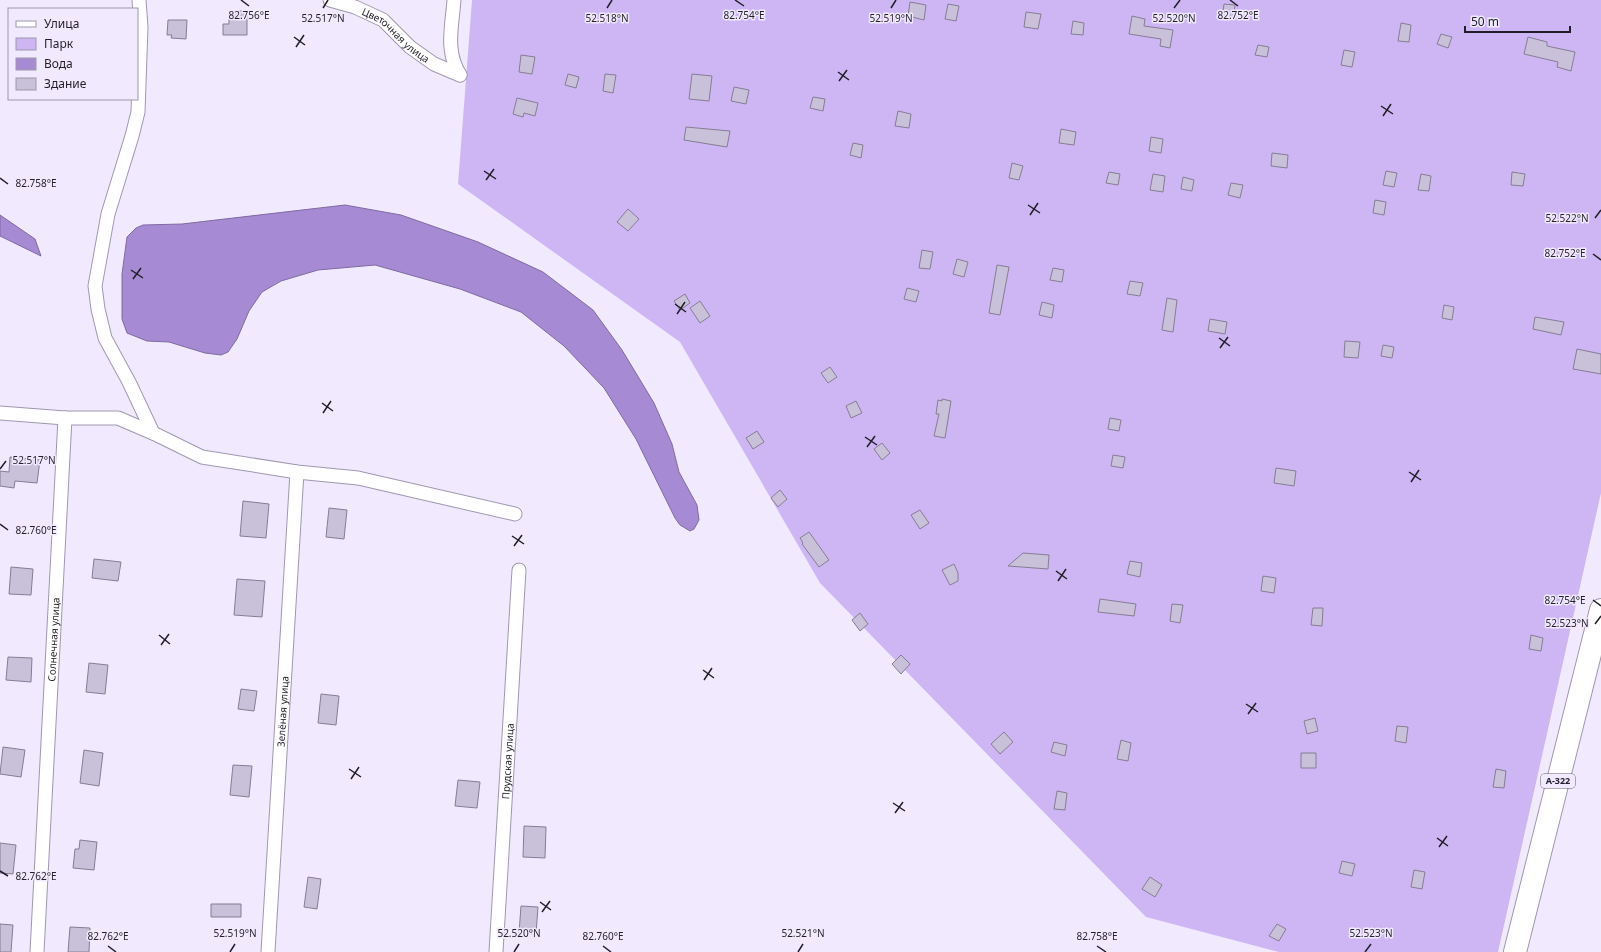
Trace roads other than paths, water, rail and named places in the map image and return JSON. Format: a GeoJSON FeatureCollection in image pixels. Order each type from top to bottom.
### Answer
{"type":"FeatureCollection","features":[{"type":"Feature","properties":{"kind":"highway","name":"А-322"},"geometry":{"type":"LineString","coordinates":[[1515,952],[1601,610]]}},
{"type":"Feature","properties":{"kind":"street"},"geometry":{"type":"LineString","coordinates":[[139,0],[141,27],[138,112],[108,214],[95,286],[98,309],[105,338],[129,382],[153,433]]}},
{"type":"Feature","properties":{"kind":"street","name":"Цветочная улица"},"geometry":{"type":"LineString","coordinates":[[330,0],[355,8],[383,20],[410,47],[434,64],[460,75],[452,64],[450,49],[454,0]]}},
{"type":"Feature","properties":{"kind":"street"},"geometry":{"type":"LineString","coordinates":[[0,414],[65,418],[118,418],[202,457],[296,472],[358,478],[515,514]]}},
{"type":"Feature","properties":{"kind":"street","name":"Солнечная улица"},"geometry":{"type":"LineString","coordinates":[[37,952],[65,418]]}},
{"type":"Feature","properties":{"kind":"street","name":"Зелёная улица"},"geometry":{"type":"LineString","coordinates":[[268,952],[296,472]]}},
{"type":"Feature","properties":{"kind":"street","name":"Прудская улица"},"geometry":{"type":"LineString","coordinates":[[496,952],[519,570]]}},
{"type":"Feature","properties":{"kind":"water"},"geometry":{"type":"Polygon","coordinates":[[[345,205],[401,215],[478,242],[543,272],[593,310],[622,350],[654,403],[672,444],[679,472],[697,505],[699,520],[694,529],[690,531],[680,525],[675,518],[636,439],[604,388],[564,346],[521,312],[460,289],[375,265],[318,270],[281,281],[262,292],[249,311],[237,339],[228,352],[221,355],[205,353],[169,342],[147,341],[127,333],[122,319],[122,274],[127,237],[136,228],[143,225],[182,224],[345,205]]]}},
{"type":"Feature","properties":{"kind":"water"},"geometry":{"type":"Polygon","coordinates":[[[0,215],[35,239],[41,256],[0,236],[0,215]]]}}]}
